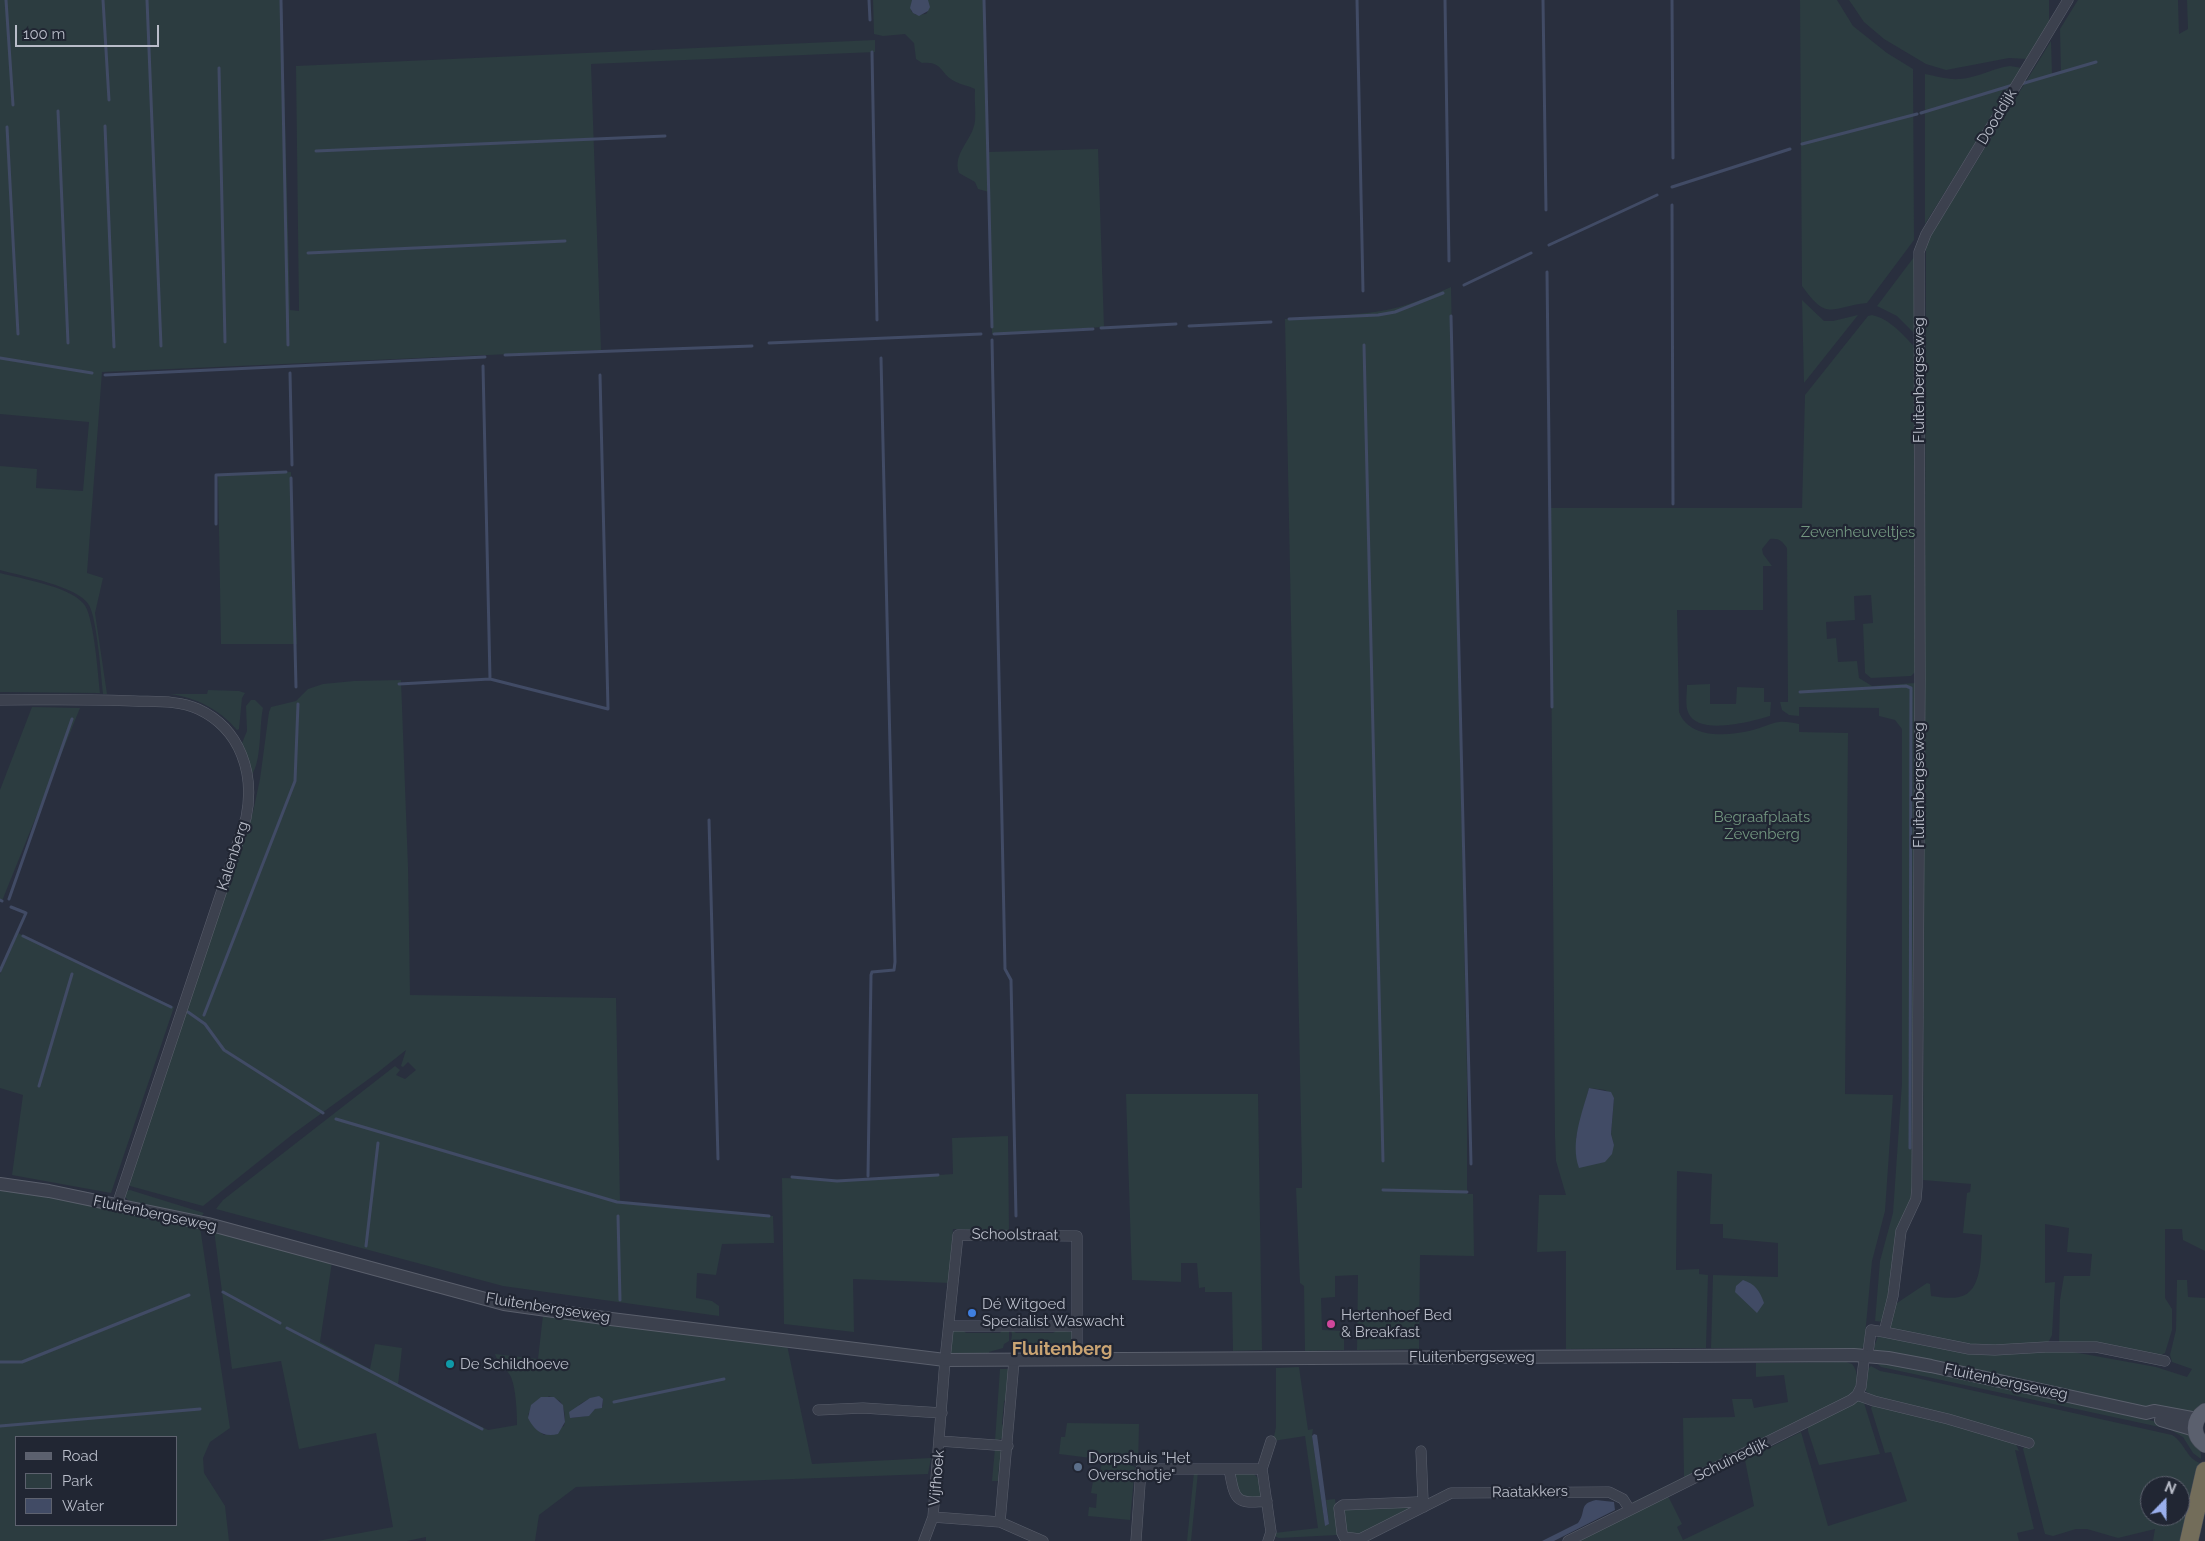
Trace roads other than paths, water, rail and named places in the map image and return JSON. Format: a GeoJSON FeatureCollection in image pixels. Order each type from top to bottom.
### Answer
{"type":"FeatureCollection","features":[{"type":"Feature","properties":{"kind":"highway"},"geometry":{"type":"LineString","coordinates":[[2189,1541],[2205,1471]]}},
{"type":"Feature","properties":{"kind":"main road"},"geometry":{"type":"LineString","coordinates":[[2199,1420],[2200,1441],[2205,1445]]}},
{"type":"Feature","properties":{"kind":"street","name":"Dooddijk"},"geometry":{"type":"LineString","coordinates":[[1926,234],[2068,0]]}},
{"type":"Feature","properties":{"kind":"street","name":"Fluitenbergseweg"},"geometry":{"type":"LineString","coordinates":[[1926,234],[1919,252],[1920,685],[1917,1187],[1916,1199],[1901,1231],[1894,1296],[1884,1332],[1956,1347],[1981,1349],[2096,1347],[2165,1361]]}},
{"type":"Feature","properties":{"kind":"street","name":"Kalenberg"},"geometry":{"type":"LineString","coordinates":[[0,700],[77,699],[174,702],[197,708],[219,722],[228,733],[246,765],[250,784],[246,818],[117,1205]]}},
{"type":"Feature","properties":{"kind":"street","name":"Fluitenbergseweg"},"geometry":{"type":"LineString","coordinates":[[0,1184],[33,1188],[208,1224],[504,1304],[946,1360],[1830,1354],[1866,1356],[1931,1366],[2146,1413],[2154,1411],[2199,1420]]}},
{"type":"Feature","properties":{"kind":"street","name":"Schoolstraat"},"geometry":{"type":"LineString","coordinates":[[946,1360],[958,1234],[1077,1236],[1077,1326]]}},
{"type":"Feature","properties":{"kind":"street"},"geometry":{"type":"LineString","coordinates":[[949,1326],[1077,1326],[1077,1360]]}},
{"type":"Feature","properties":{"kind":"street"},"geometry":{"type":"LineString","coordinates":[[1884,1332],[1871,1330],[1864,1360],[1861,1387],[1857,1395],[2029,1443]]}},
{"type":"Feature","properties":{"kind":"street","name":"Vijfhoek"},"geometry":{"type":"LineString","coordinates":[[924,1541],[933,1517],[946,1360]]}},
{"type":"Feature","properties":{"kind":"street"},"geometry":{"type":"LineString","coordinates":[[1000,1522],[1014,1361]]}},
{"type":"Feature","properties":{"kind":"street","name":"Schuinedijk"},"geometry":{"type":"LineString","coordinates":[[1568,1541],[1842,1405],[1857,1395]]}},
{"type":"Feature","properties":{"kind":"street"},"geometry":{"type":"LineString","coordinates":[[818,1410],[864,1408],[942,1413]]}},
{"type":"Feature","properties":{"kind":"street"},"geometry":{"type":"LineString","coordinates":[[940,1441],[1008,1446]]}},
{"type":"Feature","properties":{"kind":"street"},"geometry":{"type":"LineString","coordinates":[[1268,1541],[1271,1532],[1262,1469],[1270,1441]]}},
{"type":"Feature","properties":{"kind":"street"},"geometry":{"type":"LineString","coordinates":[[1421,1451],[1422,1506]]}},
{"type":"Feature","properties":{"kind":"street"},"geometry":{"type":"LineString","coordinates":[[1136,1541],[1141,1469],[1262,1469]]}},
{"type":"Feature","properties":{"kind":"street"},"geometry":{"type":"LineString","coordinates":[[1229,1469],[1234,1495],[1237,1499],[1248,1503],[1266,1501]]}},
{"type":"Feature","properties":{"kind":"street","name":"Raatakkers"},"geometry":{"type":"LineString","coordinates":[[1422,1506],[1417,1502],[1343,1505],[1339,1508],[1342,1533],[1344,1537],[1360,1539],[1422,1506],[1451,1494],[1595,1491],[1618,1495],[1630,1510]]}},
{"type":"Feature","properties":{"kind":"street"},"geometry":{"type":"LineString","coordinates":[[933,1517],[1000,1522],[1043,1541]]}},
{"type":"Feature","properties":{"kind":"water"},"geometry":{"type":"Polygon","coordinates":[[[912,0],[928,0],[930,7],[928,11],[919,16],[913,13],[910,8],[912,0]]]}},
{"type":"Feature","properties":{"kind":"water"},"geometry":{"type":"Polygon","coordinates":[[[1589,1088],[1611,1092],[1614,1098],[1611,1134],[1614,1145],[1612,1154],[1605,1162],[1579,1168],[1576,1138],[1589,1088]]]}},
{"type":"Feature","properties":{"kind":"water"},"geometry":{"type":"Polygon","coordinates":[[[1743,1280],[1754,1286],[1764,1303],[1757,1313],[1735,1292],[1736,1286],[1743,1280]]]}},
{"type":"Feature","properties":{"kind":"water"},"geometry":{"type":"Polygon","coordinates":[[[599,1396],[603,1399],[602,1408],[595,1409],[589,1416],[570,1418],[569,1412],[590,1398],[599,1396]]]}},
{"type":"Feature","properties":{"kind":"water"},"geometry":{"type":"Polygon","coordinates":[[[541,1397],[554,1397],[563,1405],[565,1422],[558,1434],[543,1434],[533,1426],[528,1418],[531,1405],[541,1397]]]}},
{"type":"Feature","properties":{"kind":"water"},"geometry":{"type":"Polygon","coordinates":[[[1314,1434],[1317,1435],[1329,1524],[1325,1526],[1312,1436],[1314,1434]]]}},
{"type":"Feature","properties":{"kind":"water"},"geometry":{"type":"Polygon","coordinates":[[[1596,1500],[1614,1502],[1615,1510],[1554,1541],[1542,1541],[1578,1523],[1585,1506],[1596,1500]]]}},
{"type":"Feature","properties":{"kind":"waterway"},"geometry":{"type":"LineString","coordinates":[[6,0],[13,105]]}},
{"type":"Feature","properties":{"kind":"waterway"},"geometry":{"type":"LineString","coordinates":[[103,0],[109,100]]}},
{"type":"Feature","properties":{"kind":"waterway"},"geometry":{"type":"LineString","coordinates":[[147,0],[161,346]]}},
{"type":"Feature","properties":{"kind":"waterway"},"geometry":{"type":"LineString","coordinates":[[281,0],[288,345]]}},
{"type":"Feature","properties":{"kind":"waterway"},"geometry":{"type":"LineString","coordinates":[[869,0],[870,20]]}},
{"type":"Feature","properties":{"kind":"waterway"},"geometry":{"type":"LineString","coordinates":[[984,0],[992,327]]}},
{"type":"Feature","properties":{"kind":"waterway"},"geometry":{"type":"LineString","coordinates":[[1357,0],[1363,291]]}},
{"type":"Feature","properties":{"kind":"waterway"},"geometry":{"type":"LineString","coordinates":[[1445,0],[1449,261]]}},
{"type":"Feature","properties":{"kind":"waterway"},"geometry":{"type":"LineString","coordinates":[[1543,0],[1546,210]]}},
{"type":"Feature","properties":{"kind":"waterway"},"geometry":{"type":"LineString","coordinates":[[1672,0],[1673,158]]}},
{"type":"Feature","properties":{"kind":"waterway"},"geometry":{"type":"LineString","coordinates":[[872,52],[877,320]]}},
{"type":"Feature","properties":{"kind":"waterway"},"geometry":{"type":"LineString","coordinates":[[2021,84],[2096,62]]}},
{"type":"Feature","properties":{"kind":"waterway"},"geometry":{"type":"LineString","coordinates":[[219,68],[225,342]]}},
{"type":"Feature","properties":{"kind":"waterway"},"geometry":{"type":"LineString","coordinates":[[1921,113],[2013,85]]}},
{"type":"Feature","properties":{"kind":"waterway"},"geometry":{"type":"LineString","coordinates":[[58,111],[68,343]]}},
{"type":"Feature","properties":{"kind":"waterway"},"geometry":{"type":"LineString","coordinates":[[1802,144],[1917,114]]}},
{"type":"Feature","properties":{"kind":"waterway"},"geometry":{"type":"LineString","coordinates":[[105,126],[114,347]]}},
{"type":"Feature","properties":{"kind":"waterway"},"geometry":{"type":"LineString","coordinates":[[7,127],[18,334]]}},
{"type":"Feature","properties":{"kind":"waterway"},"geometry":{"type":"LineString","coordinates":[[316,151],[665,136]]}},
{"type":"Feature","properties":{"kind":"waterway"},"geometry":{"type":"LineString","coordinates":[[1672,187],[1790,149]]}},
{"type":"Feature","properties":{"kind":"waterway"},"geometry":{"type":"LineString","coordinates":[[1549,245],[1657,195]]}},
{"type":"Feature","properties":{"kind":"waterway"},"geometry":{"type":"LineString","coordinates":[[1672,205],[1673,504]]}},
{"type":"Feature","properties":{"kind":"waterway"},"geometry":{"type":"LineString","coordinates":[[308,253],[565,241]]}},
{"type":"Feature","properties":{"kind":"waterway"},"geometry":{"type":"LineString","coordinates":[[1464,285],[1531,253]]}},
{"type":"Feature","properties":{"kind":"waterway"},"geometry":{"type":"LineString","coordinates":[[1547,272],[1552,707]]}},
{"type":"Feature","properties":{"kind":"waterway"},"geometry":{"type":"LineString","coordinates":[[1289,319],[1378,315],[1395,312],[1443,293]]}},
{"type":"Feature","properties":{"kind":"waterway"},"geometry":{"type":"LineString","coordinates":[[1451,316],[1471,1164]]}},
{"type":"Feature","properties":{"kind":"waterway"},"geometry":{"type":"LineString","coordinates":[[1189,326],[1271,322]]}},
{"type":"Feature","properties":{"kind":"waterway"},"geometry":{"type":"LineString","coordinates":[[1101,328],[1176,324]]}},
{"type":"Feature","properties":{"kind":"waterway"},"geometry":{"type":"LineString","coordinates":[[994,334],[1093,329]]}},
{"type":"Feature","properties":{"kind":"waterway"},"geometry":{"type":"LineString","coordinates":[[769,343],[981,334]]}},
{"type":"Feature","properties":{"kind":"waterway"},"geometry":{"type":"LineString","coordinates":[[992,340],[1005,969],[1011,980],[1016,1216]]}},
{"type":"Feature","properties":{"kind":"waterway"},"geometry":{"type":"LineString","coordinates":[[1364,345],[1383,1161]]}},
{"type":"Feature","properties":{"kind":"waterway"},"geometry":{"type":"LineString","coordinates":[[505,355],[752,346]]}},
{"type":"Feature","properties":{"kind":"waterway"},"geometry":{"type":"LineString","coordinates":[[105,375],[485,357]]}},
{"type":"Feature","properties":{"kind":"waterway"},"geometry":{"type":"LineString","coordinates":[[0,358],[92,373]]}},
{"type":"Feature","properties":{"kind":"waterway"},"geometry":{"type":"LineString","coordinates":[[868,1176],[871,975],[872,972],[894,970],[895,962],[881,358]]}},
{"type":"Feature","properties":{"kind":"waterway"},"geometry":{"type":"LineString","coordinates":[[483,366],[490,679]]}},
{"type":"Feature","properties":{"kind":"waterway"},"geometry":{"type":"LineString","coordinates":[[290,373],[292,465]]}},
{"type":"Feature","properties":{"kind":"waterway"},"geometry":{"type":"LineString","coordinates":[[399,684],[490,679],[608,709],[600,375]]}},
{"type":"Feature","properties":{"kind":"waterway"},"geometry":{"type":"LineString","coordinates":[[216,524],[216,475],[286,472]]}},
{"type":"Feature","properties":{"kind":"waterway"},"geometry":{"type":"LineString","coordinates":[[291,478],[296,687]]}},
{"type":"Feature","properties":{"kind":"waterway"},"geometry":{"type":"LineString","coordinates":[[1800,692],[1906,686],[1911,688],[1910,1148]]}},
{"type":"Feature","properties":{"kind":"waterway"},"geometry":{"type":"LineString","coordinates":[[204,1015],[295,781],[298,704]]}},
{"type":"Feature","properties":{"kind":"waterway"},"geometry":{"type":"LineString","coordinates":[[9,899],[72,719]]}},
{"type":"Feature","properties":{"kind":"waterway"},"geometry":{"type":"LineString","coordinates":[[709,820],[718,1159]]}},
{"type":"Feature","properties":{"kind":"waterway"},"geometry":{"type":"LineString","coordinates":[[0,971],[26,913],[11,907]]}},
{"type":"Feature","properties":{"kind":"waterway"},"geometry":{"type":"LineString","coordinates":[[23,936],[171,1007]]}},
{"type":"Feature","properties":{"kind":"waterway"},"geometry":{"type":"LineString","coordinates":[[39,1086],[72,974]]}},
{"type":"Feature","properties":{"kind":"waterway"},"geometry":{"type":"LineString","coordinates":[[188,1012],[205,1024],[224,1050],[323,1113]]}},
{"type":"Feature","properties":{"kind":"waterway"},"geometry":{"type":"LineString","coordinates":[[336,1119],[617,1202],[769,1216]]}},
{"type":"Feature","properties":{"kind":"waterway"},"geometry":{"type":"LineString","coordinates":[[366,1246],[378,1143]]}},
{"type":"Feature","properties":{"kind":"waterway"},"geometry":{"type":"LineString","coordinates":[[792,1177],[837,1181],[938,1175]]}},
{"type":"Feature","properties":{"kind":"waterway"},"geometry":{"type":"LineString","coordinates":[[1383,1190],[1467,1192]]}},
{"type":"Feature","properties":{"kind":"waterway"},"geometry":{"type":"LineString","coordinates":[[618,1216],[620,1300]]}},
{"type":"Feature","properties":{"kind":"waterway"},"geometry":{"type":"LineString","coordinates":[[223,1292],[280,1323]]}},
{"type":"Feature","properties":{"kind":"waterway"},"geometry":{"type":"LineString","coordinates":[[0,1362],[22,1362],[189,1295]]}},
{"type":"Feature","properties":{"kind":"waterway"},"geometry":{"type":"LineString","coordinates":[[287,1328],[482,1429]]}},
{"type":"Feature","properties":{"kind":"waterway"},"geometry":{"type":"LineString","coordinates":[[614,1402],[724,1379]]}},
{"type":"Feature","properties":{"kind":"waterway"},"geometry":{"type":"LineString","coordinates":[[0,1426],[200,1409]]}},
{"type":"Feature","properties":{"kind":"place","name":"Dé Witgoed Specialist Waswacht"},"geometry":{"type":"Point","coordinates":[972,1313]}},
{"type":"Feature","properties":{"kind":"place","name":"Hertenhoef Bed & Breakfast"},"geometry":{"type":"Point","coordinates":[1331,1324]}},
{"type":"Feature","properties":{"kind":"place","name":"De Schildhoeve"},"geometry":{"type":"Point","coordinates":[450,1364]}},
{"type":"Feature","properties":{"kind":"place","name":"Dorpshuis \"Het Overschotje\""},"geometry":{"type":"Point","coordinates":[1078,1467]}},
{"type":"Feature","properties":{"kind":"district","name":"Fluitenberg"},"geometry":{"type":"Point","coordinates":[1062,1350]}},
{"type":"Feature","properties":{"kind":"park label","name":"Zevenheuveltjes"},"geometry":{"type":"Point","coordinates":[1858,532]}},
{"type":"Feature","properties":{"kind":"park label","name":"Begraafplaats Zevenberg"},"geometry":{"type":"Point","coordinates":[1762,826]}}]}
